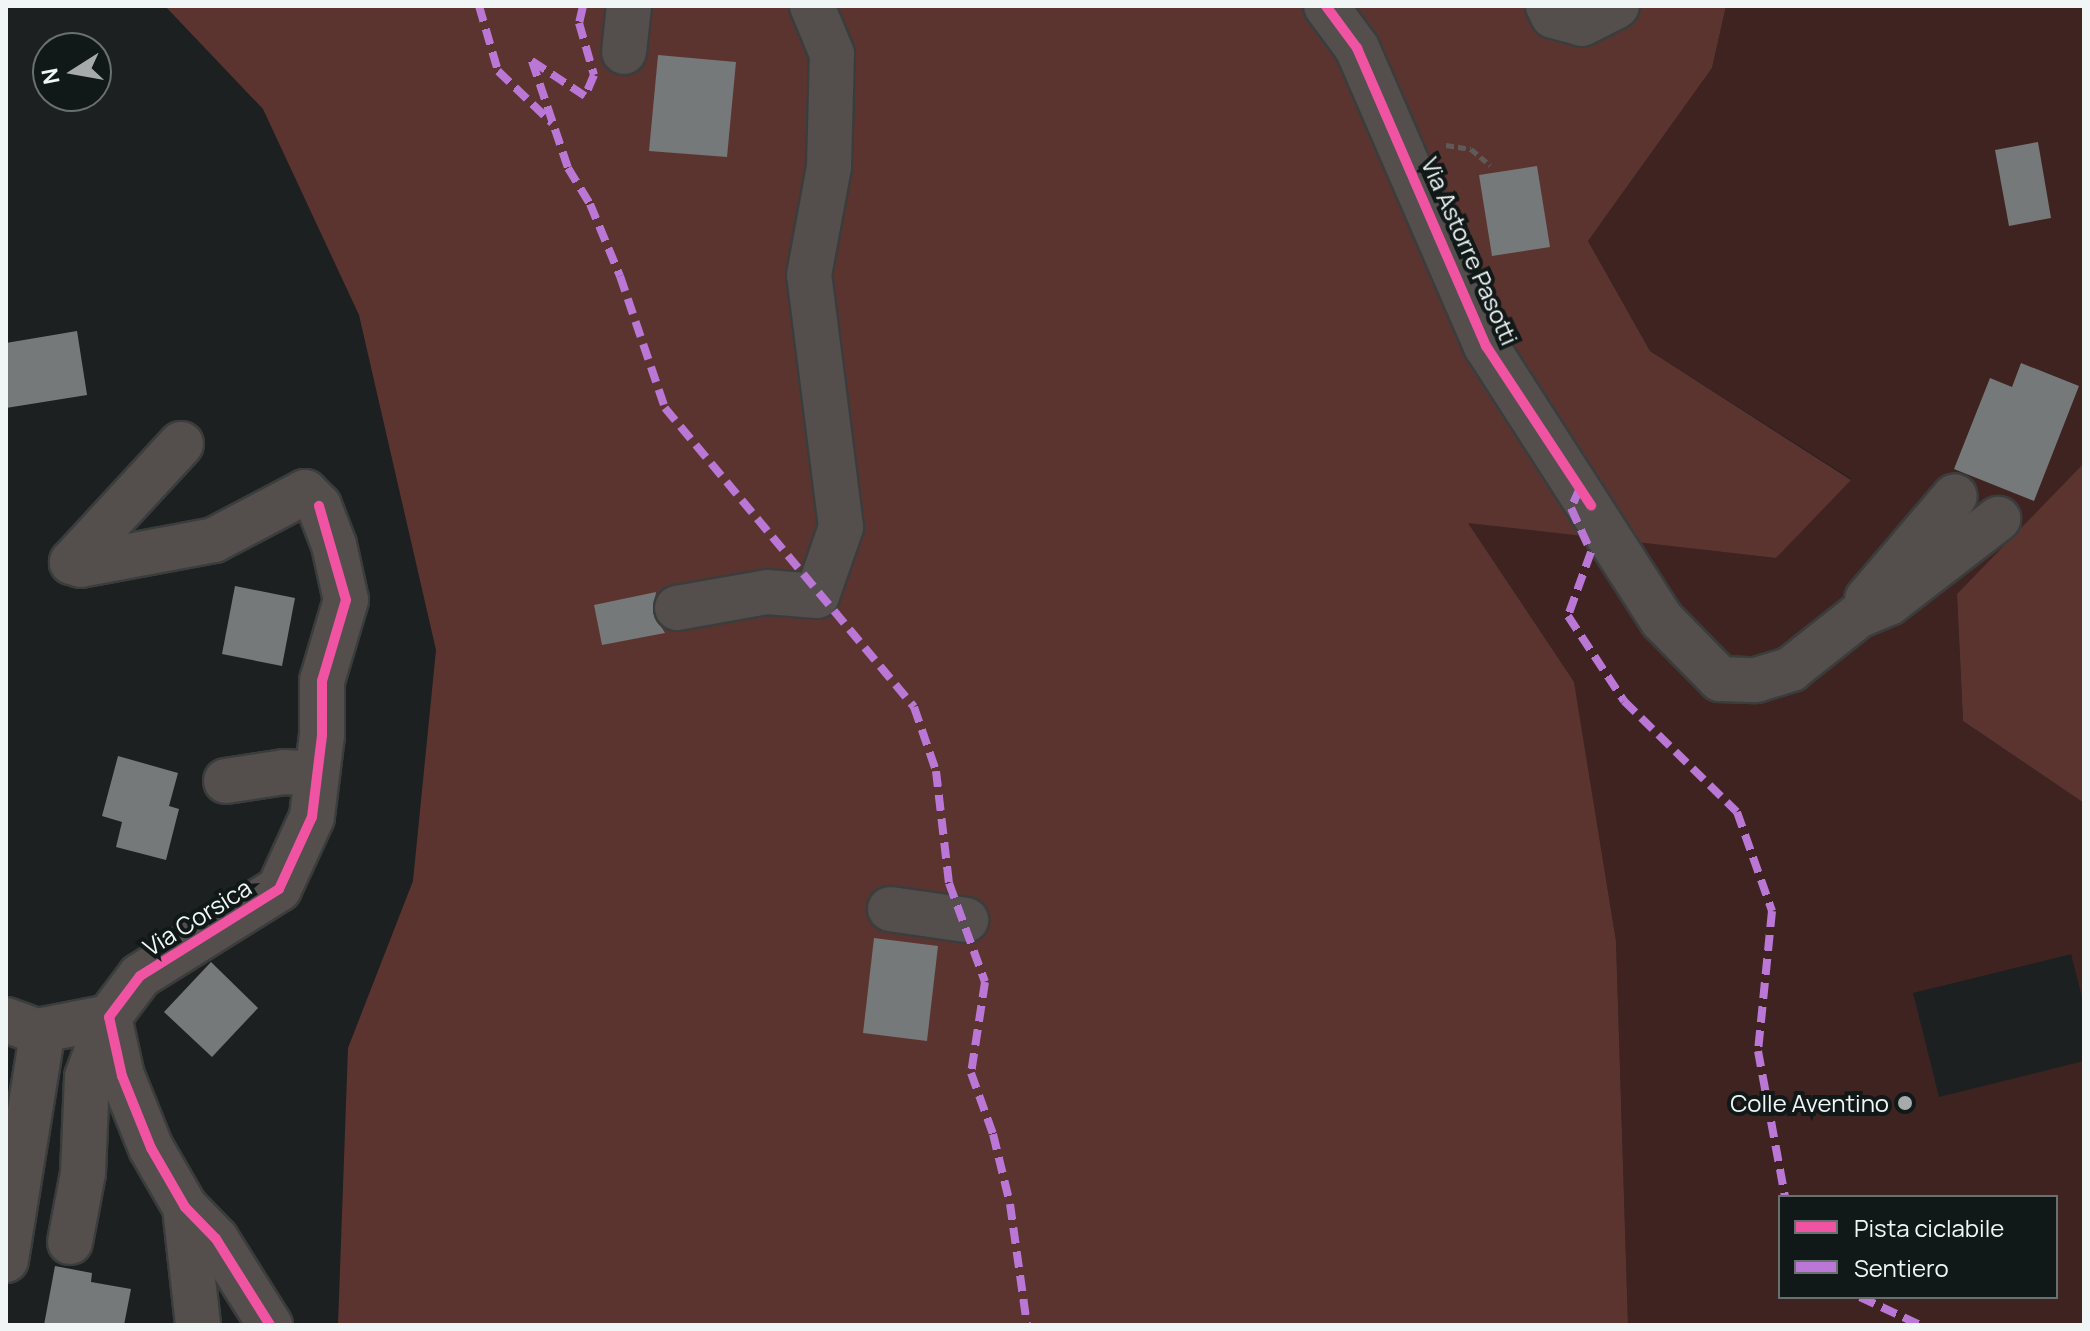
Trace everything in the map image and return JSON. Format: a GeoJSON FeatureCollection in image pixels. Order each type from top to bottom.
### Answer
{"type":"FeatureCollection","features":[{"type":"Feature","properties":{"kind":"street"},"geometry":{"type":"LineString","coordinates":[[624,52],[629,6]]}},
{"type":"Feature","properties":{"kind":"street"},"geometry":{"type":"LineString","coordinates":[[677,608],[767,592],[817,596],[841,527],[809,275],[829,167],[832,54],[812,6]]}},
{"type":"Feature","properties":{"kind":"street","name":"Via Astorre Pasotti"},"geometry":{"type":"LineString","coordinates":[[1326,6],[1357,48],[1486,346],[1591,505],[1662,620],[1720,679],[1756,680],[1791,669],[1858,616]]}},
{"type":"Feature","properties":{"kind":"street"},"geometry":{"type":"LineString","coordinates":[[1548,6],[1553,16],[1582,24],[1617,6]]}},
{"type":"Feature","properties":{"kind":"street","name":"Via Corsica"},"geometry":{"type":"LineString","coordinates":[[70,1242],[83,1173],[87,1077],[109,1017],[140,976],[279,889],[312,817],[322,681],[346,600],[319,506],[305,492],[214,540],[81,565],[72,562],[181,444]]}},
{"type":"Feature","properties":{"kind":"street"},"geometry":{"type":"LineString","coordinates":[[1858,616],[1874,585],[1955,496]]}},
{"type":"Feature","properties":{"kind":"street"},"geometry":{"type":"LineString","coordinates":[[1858,616],[1889,603],[1998,519]]}},
{"type":"Feature","properties":{"kind":"street"},"geometry":{"type":"LineString","coordinates":[[226,781],[284,772],[317,774]]}},
{"type":"Feature","properties":{"kind":"street"},"geometry":{"type":"LineString","coordinates":[[890,909],[966,920]]}},
{"type":"Feature","properties":{"kind":"street"},"geometry":{"type":"LineString","coordinates":[[6,1020],[37,1031],[109,1017],[122,1076],[151,1148],[185,1207],[216,1239],[270,1325]]}},
{"type":"Feature","properties":{"kind":"street"},"geometry":{"type":"LineString","coordinates":[[6,1260],[40,1047]]}},
{"type":"Feature","properties":{"kind":"street"},"geometry":{"type":"LineString","coordinates":[[185,1207],[198,1325]]}},
{"type":"Feature","properties":{"kind":"shaded area"},"geometry":{"type":"Polygon","coordinates":[[[165,6],[1726,6],[1712,68],[1588,241],[1650,351],[1851,480],[1776,558],[1468,523],[1574,682],[1616,941],[1628,1325],[338,1325],[348,1048],[413,881],[436,650],[359,315],[263,109],[165,6]]]}},
{"type":"Feature","properties":{"kind":"shaded area"},"geometry":{"type":"Polygon","coordinates":[[[1726,6],[2084,6],[2084,463],[1957,594],[1963,721],[2084,803],[2084,1005],[2071,954],[1913,993],[1939,1097],[2084,1061],[2084,1325],[1628,1325],[1616,941],[1574,683],[1467,522],[1776,558],[1851,479],[1650,351],[1588,241],[1712,68],[1726,6]]]}},
{"type":"Feature","properties":{"kind":"shaded area"},"geometry":{"type":"Polygon","coordinates":[[[2084,463],[2084,803],[1963,721],[1957,594],[2084,463]]]}},
{"type":"Feature","properties":{"kind":"building"},"geometry":{"type":"Polygon","coordinates":[[[658,55],[736,62],[727,157],[649,151],[658,55]]]}},
{"type":"Feature","properties":{"kind":"building"},"geometry":{"type":"Polygon","coordinates":[[[2038,142],[2051,218],[2009,226],[1995,150],[2038,142]]]}},
{"type":"Feature","properties":{"kind":"building"},"geometry":{"type":"Polygon","coordinates":[[[1537,166],[1550,247],[1492,256],[1479,175],[1537,166]]]}},
{"type":"Feature","properties":{"kind":"building"},"geometry":{"type":"Polygon","coordinates":[[[77,331],[87,395],[6,408],[6,343],[77,331]]]}},
{"type":"Feature","properties":{"kind":"building"},"geometry":{"type":"Polygon","coordinates":[[[2021,363],[2079,386],[2034,501],[1954,469],[1990,378],[2012,387],[2021,363]]]}},
{"type":"Feature","properties":{"kind":"building"},"geometry":{"type":"Polygon","coordinates":[[[235,586],[295,598],[282,666],[222,654],[235,586]]]}},
{"type":"Feature","properties":{"kind":"building"},"geometry":{"type":"Polygon","coordinates":[[[656,592],[653,613],[665,633],[602,645],[594,605],[656,592]]]}},
{"type":"Feature","properties":{"kind":"building"},"geometry":{"type":"Polygon","coordinates":[[[118,756],[178,773],[169,806],[179,809],[166,860],[116,847],[122,822],[102,816],[118,756]]]}},
{"type":"Feature","properties":{"kind":"building"},"geometry":{"type":"Polygon","coordinates":[[[874,938],[938,946],[927,1041],[863,1033],[874,938]]]}},
{"type":"Feature","properties":{"kind":"building"},"geometry":{"type":"Polygon","coordinates":[[[211,962],[258,1008],[212,1057],[164,1012],[211,962]]]}},
{"type":"Feature","properties":{"kind":"building"},"geometry":{"type":"Polygon","coordinates":[[[55,1266],[92,1273],[91,1282],[131,1289],[124,1325],[44,1325],[55,1266]]]}},
{"type":"Feature","properties":{"kind":"marked path"},"geometry":{"type":"LineString","coordinates":[[479,6],[498,71],[552,123]]}},
{"type":"Feature","properties":{"kind":"marked path"},"geometry":{"type":"LineString","coordinates":[[583,6],[579,23],[594,75],[585,96],[532,61],[568,168],[590,204],[620,276],[665,408],[914,707],[936,771],[949,883],[985,982],[971,1073],[993,1134],[1010,1204],[1027,1325]]}},
{"type":"Feature","properties":{"kind":"marked path"},"geometry":{"type":"LineString","coordinates":[[1580,488],[1571,508],[1591,552],[1568,616],[1624,701],[1737,812],[1772,911],[1758,1051],[1785,1195]]}},
{"type":"Feature","properties":{"kind":"marked path"},"geometry":{"type":"LineString","coordinates":[[1864,1299],[1920,1325]]}},
{"type":"Feature","properties":{"kind":"cycle path"},"geometry":{"type":"LineString","coordinates":[[1326,6],[1357,48],[1486,346],[1591,505]]}},
{"type":"Feature","properties":{"kind":"cycle path"},"geometry":{"type":"LineString","coordinates":[[270,1325],[216,1239],[185,1207],[151,1148],[122,1076],[109,1017],[140,976],[279,889],[312,817],[322,735],[322,681],[346,600],[319,506]]}},
{"type":"Feature","properties":{"kind":"place","name":"Colle Aventino"},"geometry":{"type":"Point","coordinates":[1905,1103]}}]}
